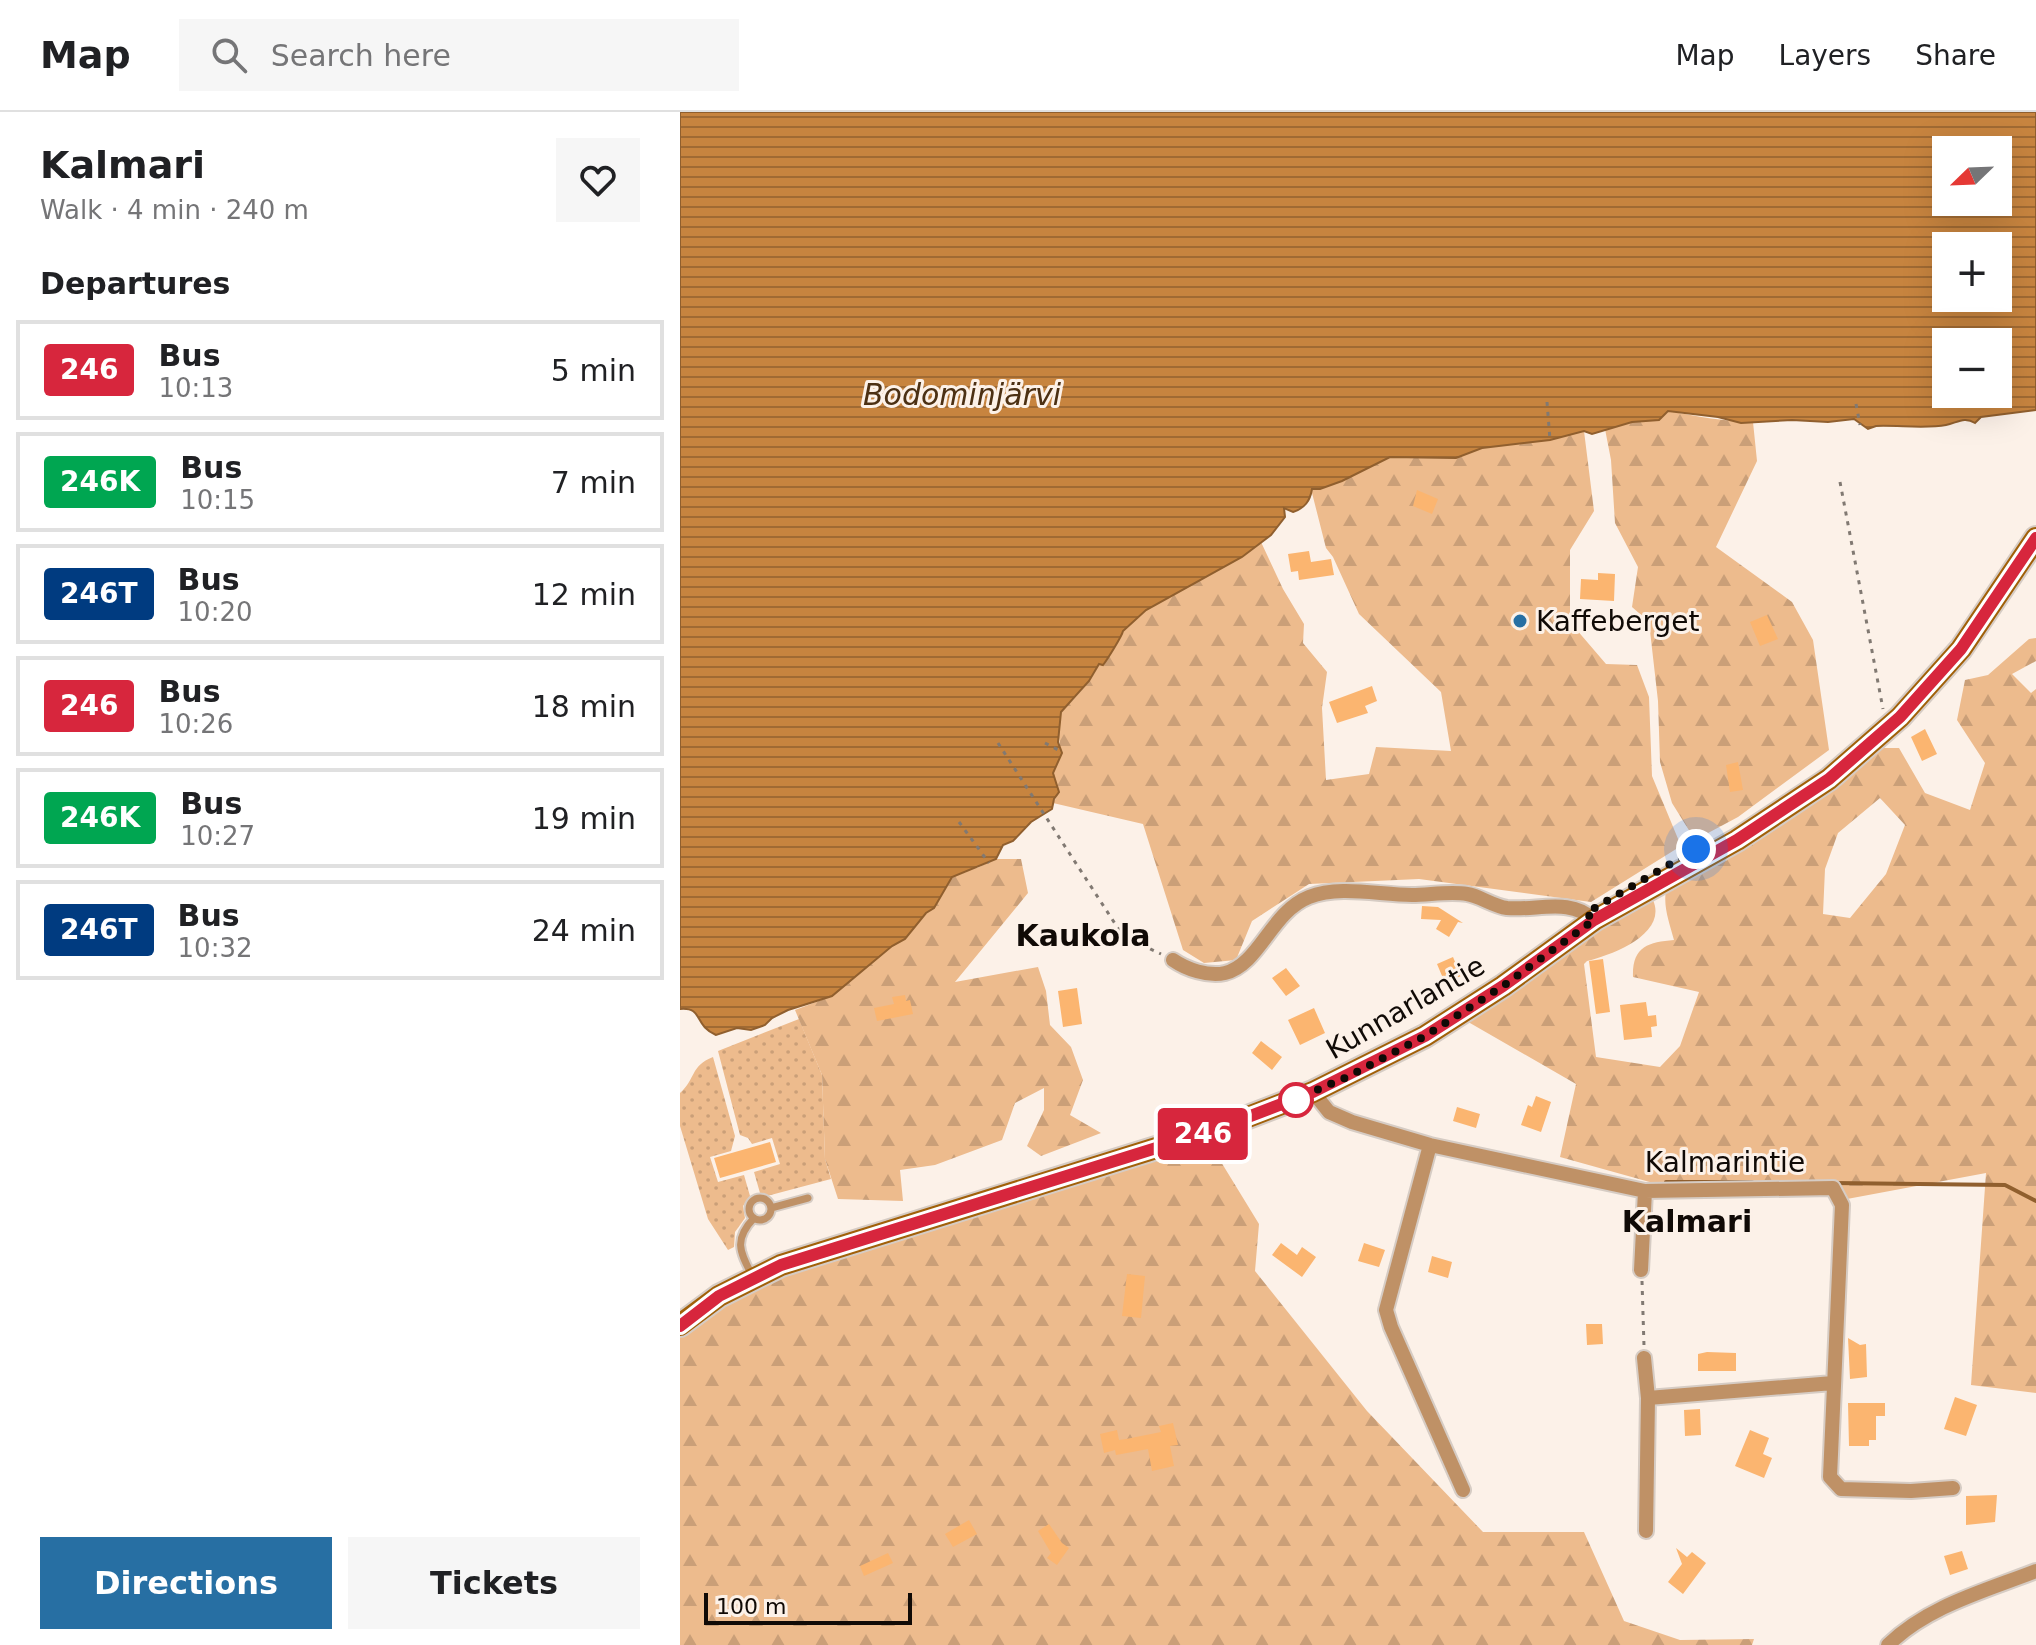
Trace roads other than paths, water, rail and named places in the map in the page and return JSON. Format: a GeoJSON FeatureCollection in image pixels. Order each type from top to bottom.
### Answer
{"type":"FeatureCollection","features":[{"type":"Feature","properties":{"kind":"main road","name":"Kunnarlantie"},"geometry":{"type":"LineString","coordinates":[[680,1325],[719,1296],[753,1277],[823,1252],[1151,1151],[1313,1092],[1425,1036],[1503,986],[1594,920],[1774,817],[1829,779],[1900,717],[1961,649],[2036,538]]}},
{"type":"Feature","properties":{"kind":"street"},"geometry":{"type":"LineString","coordinates":[[1173,960],[1184,967],[1207,973],[1221,974],[1235,969],[1246,961],[1279,918],[1293,906],[1310,897],[1332,892],[1466,894],[1505,908],[1573,907],[1594,920]]}},
{"type":"Feature","properties":{"kind":"street","name":"Kalmarintie"},"geometry":{"type":"LineString","coordinates":[[1313,1092],[1329,1112],[1352,1122],[1430,1145],[1645,1191],[1833,1188],[1842,1205],[1830,1477],[1841,1489],[1911,1491],[1953,1488]]}},
{"type":"Feature","properties":{"kind":"street"},"geometry":{"type":"LineString","coordinates":[[1430,1145],[1386,1310],[1463,1490]]}},
{"type":"Feature","properties":{"kind":"street"},"geometry":{"type":"LineString","coordinates":[[1641,1270],[1645,1191]]}},
{"type":"Feature","properties":{"kind":"street"},"geometry":{"type":"LineString","coordinates":[[1644,1358],[1648,1398],[1646,1531]]}},
{"type":"Feature","properties":{"kind":"street"},"geometry":{"type":"LineString","coordinates":[[1648,1398],[1833,1383]]}},
{"type":"Feature","properties":{"kind":"street"},"geometry":{"type":"LineString","coordinates":[[1895,1642],[1917,1621],[1939,1609],[2036,1571]]}},
{"type":"Feature","properties":{"kind":"lane"},"geometry":{"type":"LineString","coordinates":[[771,1208],[808,1198]]}},
{"type":"Feature","properties":{"kind":"lane"},"geometry":{"type":"LineString","coordinates":[[754,1218],[750,1208],[756,1199],[764,1199],[771,1208]]}},
{"type":"Feature","properties":{"kind":"lane"},"geometry":{"type":"LineString","coordinates":[[754,1218],[764,1219],[771,1208]]}},
{"type":"Feature","properties":{"kind":"lane"},"geometry":{"type":"LineString","coordinates":[[753,1277],[739,1241],[741,1233],[754,1218]]}},
{"type":"Feature","properties":{"kind":"water","name":"Bodominjärvi"},"geometry":{"type":"Polygon","coordinates":[[[680,112],[2036,112],[2036,410],[1981,417],[1975,423],[1964,420],[1938,426],[1876,426],[1868,429],[1854,419],[1741,423],[1668,411],[1659,420],[1632,422],[1592,434],[1584,431],[1550,440],[1482,448],[1456,458],[1390,457],[1342,481],[1312,489],[1304,506],[1293,512],[1284,508],[1285,517],[1271,535],[1242,557],[1146,610],[1123,631],[1103,665],[1099,664],[1089,681],[1061,712],[1058,742],[1062,753],[1053,773],[1059,792],[1052,809],[1031,822],[1013,841],[1003,845],[996,859],[952,877],[934,908],[926,913],[905,939],[892,946],[832,996],[788,1010],[751,1030],[737,1028],[716,1035],[704,1026],[693,1011],[680,1009],[680,112]]]}},
{"type":"Feature","properties":{"kind":"waterway"},"geometry":{"type":"LineString","coordinates":[[1666,1182],[1752,1182]]}},
{"type":"Feature","properties":{"kind":"waterway"},"geometry":{"type":"LineString","coordinates":[[1833,1183],[2005,1185],[2036,1201]]}},
{"type":"Feature","properties":{"kind":"place","name":"Kaffeberget"},"geometry":{"type":"Point","coordinates":[1520,621]}},
{"type":"Feature","properties":{"kind":"district","name":"Kaukola"},"geometry":{"type":"Point","coordinates":[1083,936]}},
{"type":"Feature","properties":{"kind":"district","name":"Kalmari"},"geometry":{"type":"Point","coordinates":[1687,1222]}}]}
